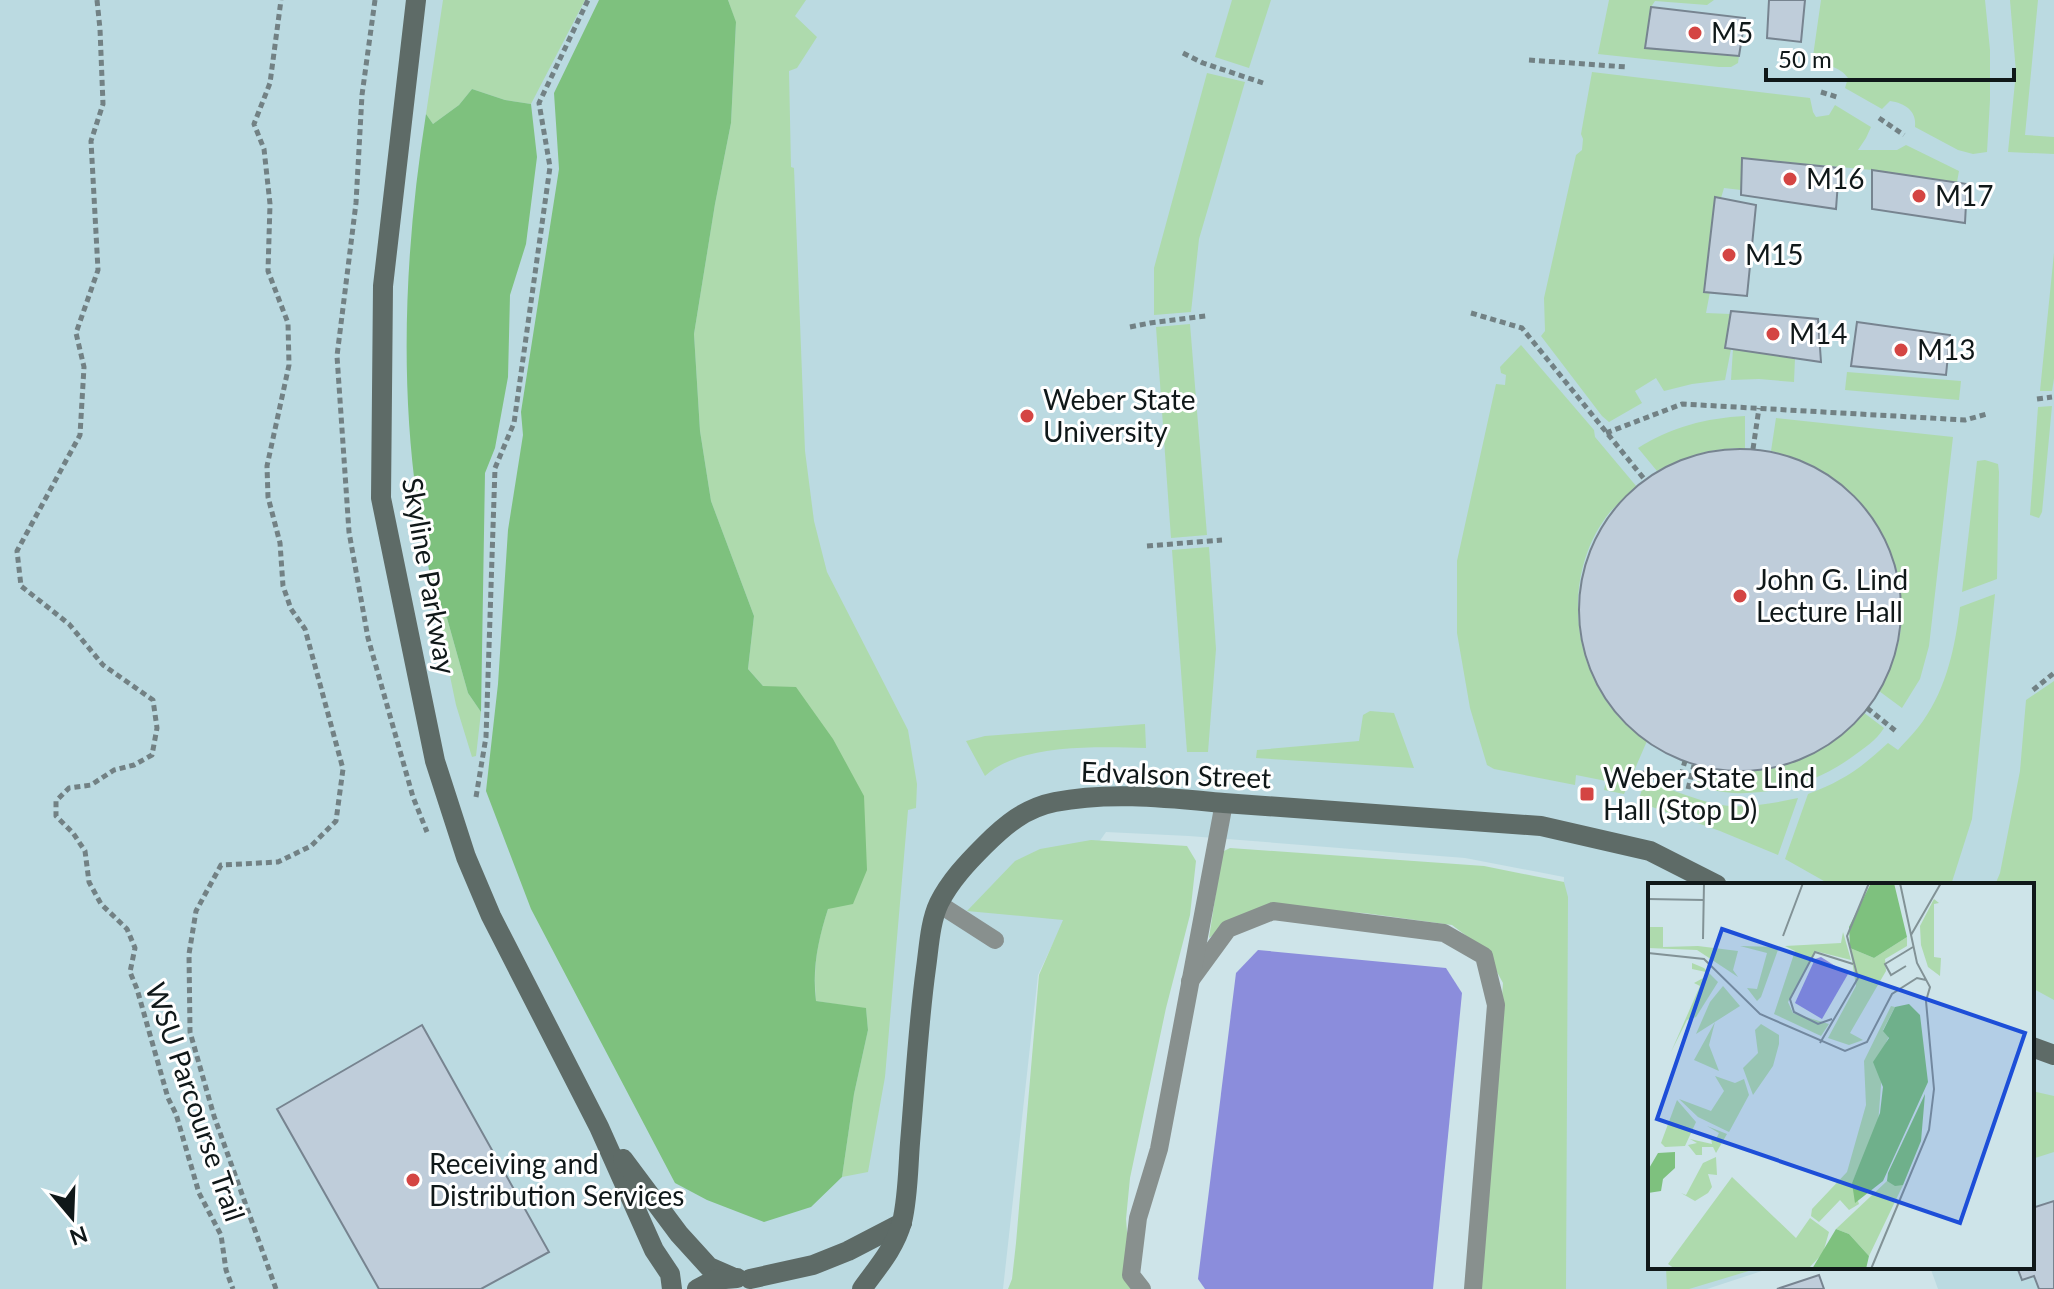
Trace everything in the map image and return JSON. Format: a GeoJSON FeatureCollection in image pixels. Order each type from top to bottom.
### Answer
{"type":"FeatureCollection","features":[{"type":"Feature","properties":{"kind":"street","name":"Skyline Parkway"},"geometry":{"type":"LineString","coordinates":[[416,0],[383,286],[381,498],[435,761],[466,857],[491,916],[599,1127],[654,1250],[670,1274],[672,1289]]}},
{"type":"Feature","properties":{"kind":"street","name":"Edvalson Street"},"geometry":{"type":"LineString","coordinates":[[862,1289],[891,1250],[902,1223],[924,987],[939,904],[963,865],[997,832],[1031,809],[1074,799],[1178,798],[1541,826],[1650,851],[1713,883]]}},
{"type":"Feature","properties":{"kind":"street"},"geometry":{"type":"LineString","coordinates":[[2034,1048],[2054,1055]]}},
{"type":"Feature","properties":{"kind":"street","name":"Skyline Parkway"},"geometry":{"type":"LineString","coordinates":[[599,1127],[679,1234],[709,1267],[770,1289]]}},
{"type":"Feature","properties":{"kind":"street"},"geometry":{"type":"LineString","coordinates":[[697,1289],[714,1280],[813,1265],[902,1223]]}},
{"type":"Feature","properties":{"kind":"lane"},"geometry":{"type":"LineString","coordinates":[[1142,1289],[1131,1275],[1138,1218],[1159,1149],[1224,803]]}},
{"type":"Feature","properties":{"kind":"lane"},"geometry":{"type":"LineString","coordinates":[[939,904],[995,940]]}},
{"type":"Feature","properties":{"kind":"lane"},"geometry":{"type":"LineString","coordinates":[[1190,981],[1228,929],[1273,911],[1444,933],[1484,956],[1496,1005],[1473,1289]]}},
{"type":"Feature","properties":{"kind":"path","name":"WSU Parcourse Trail"},"geometry":{"type":"LineString","coordinates":[[97,0],[103,104],[91,141],[98,270],[76,333],[84,367],[80,435],[17,551],[21,586],[69,624],[103,665],[153,700],[157,728],[152,755],[134,765],[114,770],[91,785],[69,788],[56,801],[56,816],[85,851],[89,882],[101,904],[127,929],[135,948],[130,972],[199,1193],[221,1235],[226,1270],[233,1289]]}},
{"type":"Feature","properties":{"kind":"path","name":"WSU Parcourse Trail"},"geometry":{"type":"LineString","coordinates":[[276,1289],[214,1116],[190,1032],[189,954],[196,911],[221,865],[278,862],[311,846],[336,821],[343,769],[305,629],[291,609],[283,586],[280,543],[268,497],[267,466],[289,365],[288,323],[268,271],[270,204],[264,149],[254,124],[270,83],[281,0]]}},
{"type":"Feature","properties":{"kind":"path"},"geometry":{"type":"LineString","coordinates":[[486,737],[495,468],[514,423],[550,167],[539,103],[588,0]]}},
{"type":"Feature","properties":{"kind":"path"},"geometry":{"type":"LineString","coordinates":[[1183,53],[1263,83]]}},
{"type":"Feature","properties":{"kind":"path"},"geometry":{"type":"LineString","coordinates":[[1529,60],[1627,67]]}},
{"type":"Feature","properties":{"kind":"path"},"geometry":{"type":"LineString","coordinates":[[1821,92],[1837,97]]}},
{"type":"Feature","properties":{"kind":"path"},"geometry":{"type":"LineString","coordinates":[[1879,118],[1904,135]]}},
{"type":"Feature","properties":{"kind":"path"},"geometry":{"type":"LineString","coordinates":[[1471,313],[1522,328],[1645,480]]}},
{"type":"Feature","properties":{"kind":"path"},"geometry":{"type":"LineString","coordinates":[[1130,327],[1206,316]]}},
{"type":"Feature","properties":{"kind":"path"},"geometry":{"type":"LineString","coordinates":[[2037,399],[2052,397]]}},
{"type":"Feature","properties":{"kind":"path"},"geometry":{"type":"LineString","coordinates":[[1606,433],[1682,404],[1965,420],[1987,414]]}},
{"type":"Feature","properties":{"kind":"path"},"geometry":{"type":"LineString","coordinates":[[1753,449],[1759,408]]}},
{"type":"Feature","properties":{"kind":"path"},"geometry":{"type":"LineString","coordinates":[[1147,546],[1222,540]]}},
{"type":"Feature","properties":{"kind":"path"},"geometry":{"type":"LineString","coordinates":[[2033,690],[2054,673]]}},
{"type":"Feature","properties":{"kind":"path"},"geometry":{"type":"LineString","coordinates":[[1867,708],[1897,732]]}},
{"type":"Feature","properties":{"kind":"path"},"geometry":{"type":"LineString","coordinates":[[1678,785],[1685,761]]}},
{"type":"Feature","properties":{"kind":"path"},"geometry":{"type":"LineString","coordinates":[[1688,789],[1694,765]]}},
{"type":"Feature","properties":{"kind":"path"},"geometry":{"type":"LineString","coordinates":[[1642,773],[1670,782]]}},
{"type":"Feature","properties":{"kind":"shaded area","name":"Weber State University"},"geometry":{"type":"Polygon","coordinates":[[[0,0],[2054,0],[2054,1289],[1938,1289],[1931,1269],[2034,1269],[2034,883],[1648,883],[1648,1269],[1768,1269],[1707,1289],[1552,1289],[1564,877],[1465,858],[1106,832],[1088,858],[1066,916],[1038,975],[1003,1289],[0,1289],[0,0]]]}},
{"type":"Feature","properties":{"kind":"green space"},"geometry":{"type":"Polygon","coordinates":[[[443,0],[585,0],[531,104],[505,100],[472,89],[459,105],[433,124],[426,114],[443,0]]]}},
{"type":"Feature","properties":{"kind":"green space"},"geometry":{"type":"Polygon","coordinates":[[[599,0],[728,0],[736,22],[731,123],[694,334],[700,431],[711,501],[754,616],[748,669],[763,686],[796,687],[833,739],[864,796],[867,870],[853,904],[828,909],[815,966],[816,1001],[866,1008],[868,1030],[854,1094],[842,1177],[811,1207],[764,1222],[707,1200],[675,1183],[531,909],[486,791],[498,684],[508,530],[523,435],[521,412],[559,169],[554,93],[599,0]]]}},
{"type":"Feature","properties":{"kind":"green space"},"geometry":{"type":"Polygon","coordinates":[[[728,0],[806,0],[795,16],[817,37],[797,68],[789,71],[805,451],[814,521],[827,572],[908,730],[917,784],[916,808],[908,810],[885,1077],[868,1172],[842,1177],[854,1094],[868,1030],[866,1009],[816,1001],[817,955],[828,909],[763,686],[748,669],[754,616],[711,501],[700,431],[694,334],[731,123],[736,23],[728,0]]]}},
{"type":"Feature","properties":{"kind":"green space"},"geometry":{"type":"Polygon","coordinates":[[[1232,0],[1271,0],[1249,68],[1215,57],[1232,0]]]}},
{"type":"Feature","properties":{"kind":"green space"},"geometry":{"type":"Polygon","coordinates":[[[1609,0],[1714,0],[1707,5],[1655,1],[1651,7],[1645,47],[1739,56],[1738,63],[1731,67],[1719,67],[1598,54],[1609,0]]]}},
{"type":"Feature","properties":{"kind":"green space"},"geometry":{"type":"Polygon","coordinates":[[[1821,0],[1985,0],[1990,50],[1987,152],[1973,154],[1958,150],[1915,127],[1914,116],[1905,106],[1890,101],[1882,109],[1845,88],[1848,78],[1841,71],[1812,63],[1821,0]]]}},
{"type":"Feature","properties":{"kind":"green space"},"geometry":{"type":"Polygon","coordinates":[[[2010,0],[2038,0],[2025,135],[2054,137],[2054,154],[2008,152],[2016,72],[2010,0]]]}},
{"type":"Feature","properties":{"kind":"green space"},"geometry":{"type":"Polygon","coordinates":[[[1592,72],[1810,98],[1816,117],[1829,115],[1835,105],[1871,127],[1858,150],[1897,150],[1906,145],[1959,171],[1957,182],[1872,170],[1743,158],[1741,190],[1724,188],[1721,198],[1715,197],[1704,291],[1710,292],[1706,313],[1730,314],[1725,348],[1731,349],[1725,380],[1664,391],[1656,378],[1635,391],[1642,403],[1609,422],[1541,336],[1545,331],[1544,298],[1576,155],[1582,150],[1581,134],[1592,72]]]}},
{"type":"Feature","properties":{"kind":"green space"},"geometry":{"type":"Polygon","coordinates":[[[1207,73],[1245,82],[1199,239],[1191,312],[1154,315],[1154,268],[1207,73]]]}},
{"type":"Feature","properties":{"kind":"green space"},"geometry":{"type":"Polygon","coordinates":[[[472,89],[505,100],[531,104],[537,157],[526,244],[510,295],[508,377],[495,448],[485,473],[481,712],[468,693],[447,618],[436,609],[411,452],[407,355],[410,258],[426,114],[433,124],[459,105],[472,89]]]}},
{"type":"Feature","properties":{"kind":"green space"},"geometry":{"type":"Polygon","coordinates":[[[2054,253],[2054,378],[2052,391],[2040,391],[2054,253]]]}},
{"type":"Feature","properties":{"kind":"green space"},"geometry":{"type":"Polygon","coordinates":[[[1190,324],[1207,535],[1171,538],[1156,327],[1190,324]]]}},
{"type":"Feature","properties":{"kind":"green space"},"geometry":{"type":"Polygon","coordinates":[[[1521,345],[1594,430],[1595,437],[1637,487],[1610,512],[1593,539],[1582,570],[1578,602],[1580,634],[1588,666],[1602,695],[1622,720],[1647,741],[1624,794],[1604,790],[1606,781],[1576,775],[1575,785],[1494,769],[1487,765],[1470,708],[1457,633],[1457,561],[1496,384],[1505,385],[1506,375],[1501,373],[1500,367],[1521,345]]]}},
{"type":"Feature","properties":{"kind":"green space"},"geometry":{"type":"Polygon","coordinates":[[[1733,349],[1795,358],[1794,382],[1731,380],[1733,349]]]}},
{"type":"Feature","properties":{"kind":"green space"},"geometry":{"type":"Polygon","coordinates":[[[1847,372],[1961,381],[1959,400],[1845,390],[1847,372]]]}},
{"type":"Feature","properties":{"kind":"green space"},"geometry":{"type":"Polygon","coordinates":[[[2052,406],[2039,518],[2030,515],[2038,407],[2052,406]]]}},
{"type":"Feature","properties":{"kind":"green space"},"geometry":{"type":"Polygon","coordinates":[[[1745,416],[1745,449],[1722,449],[1700,454],[1657,471],[1638,448],[1663,434],[1689,425],[1745,416]]]}},
{"type":"Feature","properties":{"kind":"green space"},"geometry":{"type":"Polygon","coordinates":[[[1776,418],[1953,437],[1929,646],[1920,679],[1902,708],[1879,691],[1897,647],[1902,615],[1895,566],[1887,544],[1875,522],[1842,486],[1810,464],[1771,451],[1776,418]]]}},
{"type":"Feature","properties":{"kind":"green space"},"geometry":{"type":"Polygon","coordinates":[[[1977,461],[1998,464],[1999,472],[1997,579],[1962,592],[1977,461]]]}},
{"type":"Feature","properties":{"kind":"green space"},"geometry":{"type":"Polygon","coordinates":[[[1209,547],[1216,649],[1208,752],[1187,752],[1172,550],[1209,547]]]}},
{"type":"Feature","properties":{"kind":"green space"},"geometry":{"type":"Polygon","coordinates":[[[1995,594],[1972,819],[1952,883],[1827,883],[1785,859],[1808,794],[1851,773],[1888,743],[1898,750],[1920,725],[1944,681],[1960,607],[1995,594]]]}},
{"type":"Feature","properties":{"kind":"green space"},"geometry":{"type":"Polygon","coordinates":[[[436,609],[447,618],[468,693],[481,712],[476,756],[472,757],[456,705],[436,609]]]}},
{"type":"Feature","properties":{"kind":"green space"},"geometry":{"type":"Polygon","coordinates":[[[2054,681],[2054,1000],[2034,989],[2034,883],[1996,883],[2020,771],[2026,700],[2054,681]]]}},
{"type":"Feature","properties":{"kind":"green space"},"geometry":{"type":"Polygon","coordinates":[[[1370,711],[1394,713],[1414,768],[1256,758],[1257,750],[1359,741],[1363,715],[1370,711]]]}},
{"type":"Feature","properties":{"kind":"green space"},"geometry":{"type":"Polygon","coordinates":[[[1863,712],[1884,728],[1877,737],[1839,766],[1810,780],[1780,789],[1749,793],[1696,787],[1699,766],[1748,771],[1786,764],[1821,749],[1851,726],[1863,712]]]}},
{"type":"Feature","properties":{"kind":"green space"},"geometry":{"type":"Polygon","coordinates":[[[1145,724],[1146,748],[1039,752],[1000,765],[985,776],[966,741],[985,736],[1145,724]]]}},
{"type":"Feature","properties":{"kind":"green space"},"geometry":{"type":"Polygon","coordinates":[[[1645,780],[1697,799],[1729,806],[1798,798],[1778,855],[1638,802],[1645,780]]]}},
{"type":"Feature","properties":{"kind":"green space"},"geometry":{"type":"Polygon","coordinates":[[[1091,840],[1187,846],[1196,861],[1190,915],[1166,1008],[1130,1178],[1126,1219],[1131,1283],[1135,1289],[1008,1289],[1016,1243],[1039,975],[1063,920],[967,911],[1015,861],[1040,849],[1091,840]]]}},
{"type":"Feature","properties":{"kind":"green space"},"geometry":{"type":"Polygon","coordinates":[[[1230,848],[1484,866],[1564,882],[1568,897],[1566,1289],[1478,1289],[1503,983],[1485,950],[1452,925],[1364,913],[1268,907],[1232,922],[1209,938],[1222,852],[1230,848]]]}},
{"type":"Feature","properties":{"kind":"green space"},"geometry":{"type":"Polygon","coordinates":[[[2034,1091],[2054,1096],[2054,1152],[2034,1158],[2034,1091]]]}},
{"type":"Feature","properties":{"kind":"green space"},"geometry":{"type":"Polygon","coordinates":[[[1666,1269],[1755,1269],[1689,1289],[1667,1289],[1666,1269]]]}},
{"type":"Feature","properties":{"kind":"water"},"geometry":{"type":"Polygon","coordinates":[[[1258,950],[1446,968],[1462,993],[1433,1289],[1205,1289],[1198,1279],[1236,973],[1258,950]]]}},
{"type":"Feature","properties":{"kind":"building"},"geometry":{"type":"Polygon","coordinates":[[[1769,0],[1805,0],[1801,42],[1767,38],[1769,0]]]}},
{"type":"Feature","properties":{"kind":"building","name":"M5"},"geometry":{"type":"Polygon","coordinates":[[[1651,7],[1745,18],[1739,56],[1645,48],[1651,7]]]}},
{"type":"Feature","properties":{"kind":"building","name":"M16"},"geometry":{"type":"Polygon","coordinates":[[[1742,158],[1839,168],[1836,209],[1741,195],[1742,158]]]}},
{"type":"Feature","properties":{"kind":"building","name":"M17"},"geometry":{"type":"Polygon","coordinates":[[[1872,170],[1967,184],[1965,223],[1872,209],[1872,170]]]}},
{"type":"Feature","properties":{"kind":"building","name":"M15"},"geometry":{"type":"Polygon","coordinates":[[[1715,197],[1756,205],[1747,296],[1704,292],[1715,197]]]}},
{"type":"Feature","properties":{"kind":"building","name":"M14"},"geometry":{"type":"Polygon","coordinates":[[[1731,311],[1818,319],[1821,362],[1725,348],[1731,311]]]}},
{"type":"Feature","properties":{"kind":"building","name":"M13"},"geometry":{"type":"Polygon","coordinates":[[[1857,322],[1950,335],[1946,375],[1851,366],[1857,322]]]}},
{"type":"Feature","properties":{"kind":"building","name":"John G. Lind Lecture Hall"},"geometry":{"type":"Polygon","coordinates":[[[1724,449],[1756,449],[1787,456],[1816,468],[1842,485],[1865,508],[1889,548],[1901,594],[1901,626],[1889,672],[1874,700],[1842,735],[1816,752],[1787,764],[1756,771],[1724,771],[1693,764],[1664,752],[1638,735],[1615,712],[1598,686],[1586,657],[1579,626],[1579,594],[1586,563],[1598,534],[1615,508],[1638,485],[1664,468],[1693,456],[1724,449]]]}},
{"type":"Feature","properties":{"kind":"building","name":"Receiving and Distribution Services"},"geometry":{"type":"Polygon","coordinates":[[[422,1025],[549,1252],[481,1289],[379,1289],[277,1109],[422,1025]]]}},
{"type":"Feature","properties":{"kind":"building"},"geometry":{"type":"Polygon","coordinates":[[[2054,1201],[2054,1289],[2039,1289],[2034,1276],[2022,1280],[2018,1269],[2034,1269],[2034,1207],[2054,1201]]]}},
{"type":"Feature","properties":{"kind":"building"},"geometry":{"type":"Polygon","coordinates":[[[1819,1275],[1824,1289],[1777,1289],[1819,1275]]]}},
{"type":"Feature","properties":{"kind":"place","name":"M5"},"geometry":{"type":"Point","coordinates":[1695,33]}},
{"type":"Feature","properties":{"kind":"place","name":"M16"},"geometry":{"type":"Point","coordinates":[1790,179]}},
{"type":"Feature","properties":{"kind":"place","name":"M17"},"geometry":{"type":"Point","coordinates":[1919,196]}},
{"type":"Feature","properties":{"kind":"place","name":"M15"},"geometry":{"type":"Point","coordinates":[1729,255]}},
{"type":"Feature","properties":{"kind":"place","name":"M14"},"geometry":{"type":"Point","coordinates":[1773,334]}},
{"type":"Feature","properties":{"kind":"place","name":"M13"},"geometry":{"type":"Point","coordinates":[1901,350]}},
{"type":"Feature","properties":{"kind":"place","name":"Weber State University"},"geometry":{"type":"Point","coordinates":[1027,416]}},
{"type":"Feature","properties":{"kind":"place","name":"John G. Lind Lecture Hall"},"geometry":{"type":"Point","coordinates":[1740,596]}},
{"type":"Feature","properties":{"kind":"place","name":"Weber State Lind Hall (Stop D)"},"geometry":{"type":"Point","coordinates":[1587,794]}},
{"type":"Feature","properties":{"kind":"place","name":"Receiving and Distribution Services"},"geometry":{"type":"Point","coordinates":[413,1180]}}]}
